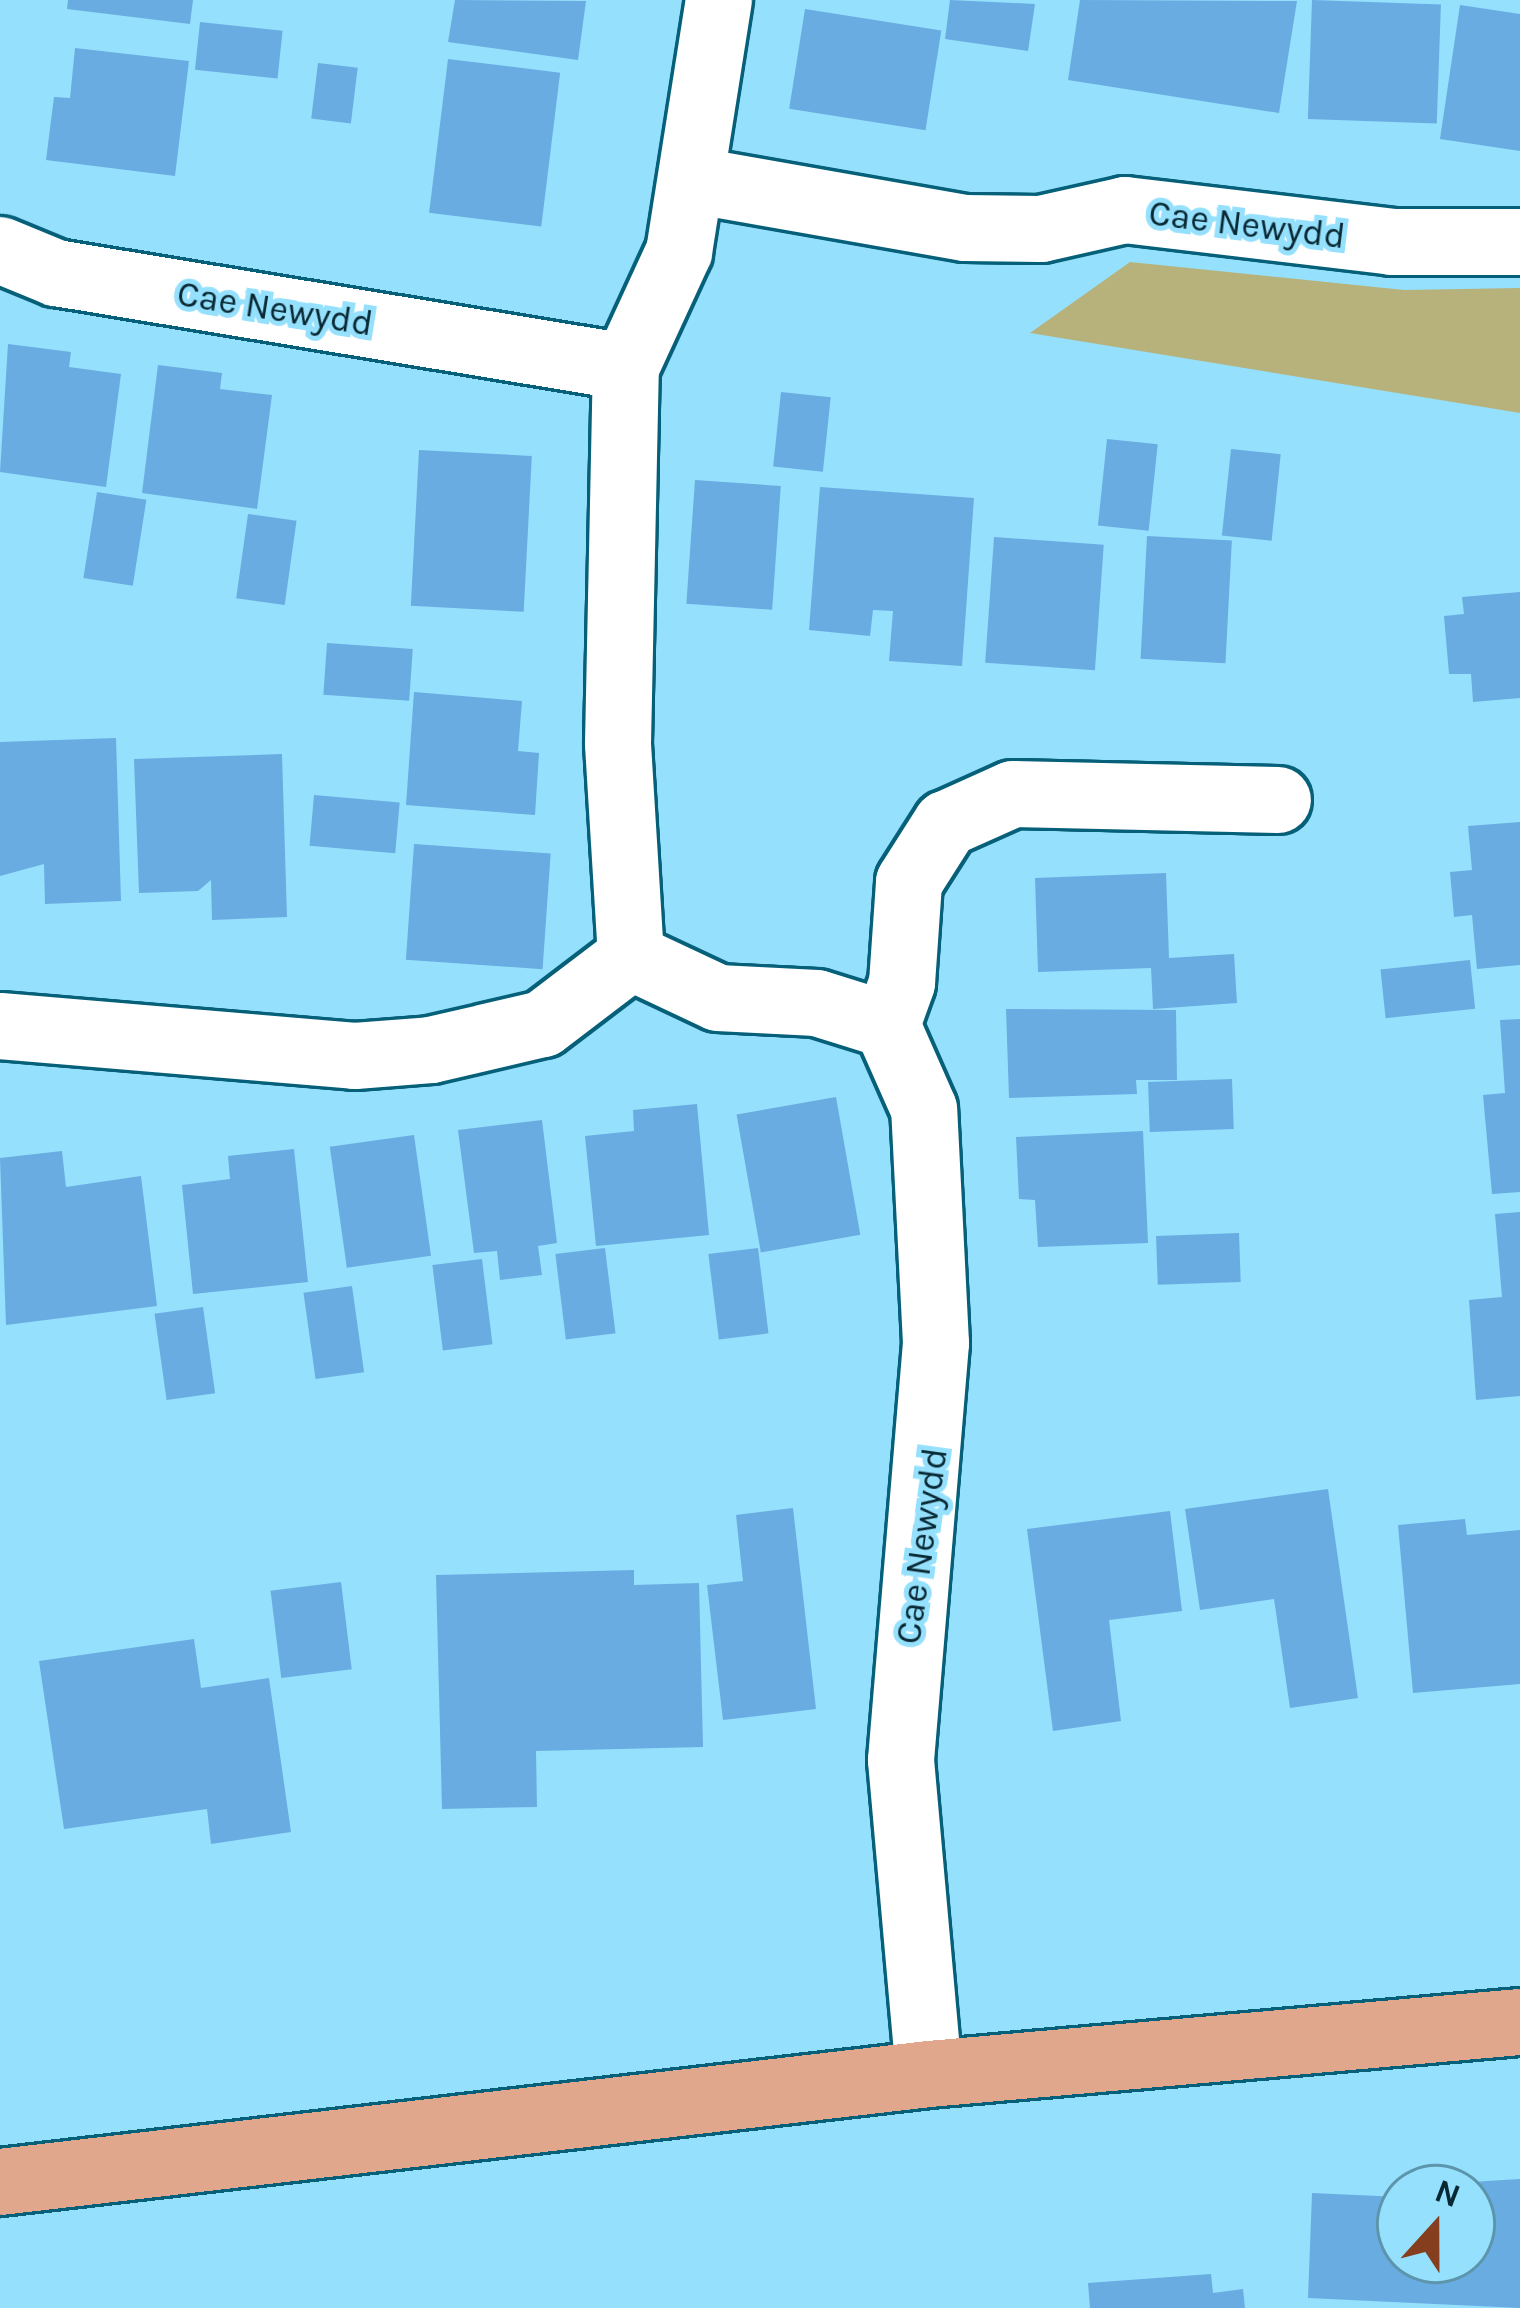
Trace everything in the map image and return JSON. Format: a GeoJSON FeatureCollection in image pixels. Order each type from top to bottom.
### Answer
{"type":"FeatureCollection","features":[{"type":"Feature","properties":{"kind":"main road"},"geometry":{"type":"LineString","coordinates":[[0,2182],[928,2074],[1520,2022]]}},
{"type":"Feature","properties":{"kind":"street"},"geometry":{"type":"LineString","coordinates":[[631,957],[618,743],[626,368],[665,298],[692,180],[719,0]]}},
{"type":"Feature","properties":{"kind":"street","name":"Cae Newydd"},"geometry":{"type":"LineString","coordinates":[[692,180],[965,229],[1041,229],[1125,210],[1392,242],[1520,242]]}},
{"type":"Feature","properties":{"kind":"street","name":"Cae Newydd"},"geometry":{"type":"LineString","coordinates":[[0,250],[56,273],[626,368]]}},
{"type":"Feature","properties":{"kind":"street"},"geometry":{"type":"LineString","coordinates":[[631,957],[718,998],[817,1003],[887,1025],[902,983],[909,882],[946,824],[1013,794],[1278,800]]}},
{"type":"Feature","properties":{"kind":"street"},"geometry":{"type":"LineString","coordinates":[[0,1026],[355,1056],[431,1050],[543,1024],[631,957]]}},
{"type":"Feature","properties":{"kind":"street","name":"Cae Newydd"},"geometry":{"type":"LineString","coordinates":[[887,1025],[924,1108],[936,1343],[901,1760],[928,2074]]}},
{"type":"Feature","properties":{"kind":"shaded area"},"geometry":{"type":"Polygon","coordinates":[[[1130,262],[1404,290],[1520,288],[1520,413],[1030,333],[1130,262]]]}},
{"type":"Feature","properties":{"kind":"building"},"geometry":{"type":"Polygon","coordinates":[[[68,0],[193,0],[190,24],[67,9],[68,0]]]}},
{"type":"Feature","properties":{"kind":"building"},"geometry":{"type":"Polygon","coordinates":[[[455,0],[586,1],[578,60],[448,42],[455,0]]]}},
{"type":"Feature","properties":{"kind":"building"},"geometry":{"type":"Polygon","coordinates":[[[950,0],[1035,4],[1028,51],[945,39],[950,0]]]}},
{"type":"Feature","properties":{"kind":"building"},"geometry":{"type":"Polygon","coordinates":[[[1080,0],[1297,1],[1279,113],[1068,80],[1080,0]]]}},
{"type":"Feature","properties":{"kind":"building"},"geometry":{"type":"Polygon","coordinates":[[[1312,0],[1441,5],[1437,123],[1308,119],[1312,0]]]}},
{"type":"Feature","properties":{"kind":"building"},"geometry":{"type":"Polygon","coordinates":[[[1460,5],[1520,14],[1520,151],[1440,139],[1460,5]]]}},
{"type":"Feature","properties":{"kind":"building"},"geometry":{"type":"Polygon","coordinates":[[[805,9],[941,31],[926,130],[789,109],[805,9]]]}},
{"type":"Feature","properties":{"kind":"building"},"geometry":{"type":"Polygon","coordinates":[[[200,22],[283,31],[278,78],[195,70],[200,22]]]}},
{"type":"Feature","properties":{"kind":"building"},"geometry":{"type":"Polygon","coordinates":[[[75,48],[189,61],[175,176],[46,160],[54,97],[70,98],[75,48]]]}},
{"type":"Feature","properties":{"kind":"building"},"geometry":{"type":"Polygon","coordinates":[[[448,59],[560,73],[541,227],[429,213],[448,59]]]}},
{"type":"Feature","properties":{"kind":"building"},"geometry":{"type":"Polygon","coordinates":[[[318,63],[358,68],[351,123],[311,119],[318,63]]]}},
{"type":"Feature","properties":{"kind":"building"},"geometry":{"type":"Polygon","coordinates":[[[8,344],[71,352],[69,367],[121,374],[106,487],[0,472],[8,344]]]}},
{"type":"Feature","properties":{"kind":"building"},"geometry":{"type":"Polygon","coordinates":[[[158,365],[222,373],[220,389],[272,395],[257,509],[142,493],[158,365]]]}},
{"type":"Feature","properties":{"kind":"building"},"geometry":{"type":"Polygon","coordinates":[[[781,392],[831,397],[823,472],[773,467],[781,392]]]}},
{"type":"Feature","properties":{"kind":"building"},"geometry":{"type":"Polygon","coordinates":[[[1107,439],[1158,444],[1149,531],[1098,526],[1107,439]]]}},
{"type":"Feature","properties":{"kind":"building"},"geometry":{"type":"Polygon","coordinates":[[[1231,449],[1281,454],[1272,541],[1222,536],[1231,449]]]}},
{"type":"Feature","properties":{"kind":"building"},"geometry":{"type":"Polygon","coordinates":[[[419,450],[532,456],[524,612],[411,606],[419,450]]]}},
{"type":"Feature","properties":{"kind":"building"},"geometry":{"type":"Polygon","coordinates":[[[695,480],[781,486],[772,610],[686,604],[695,480]]]}},
{"type":"Feature","properties":{"kind":"building"},"geometry":{"type":"Polygon","coordinates":[[[820,487],[974,498],[962,666],[889,661],[893,611],[873,610],[870,636],[809,630],[820,487]]]}},
{"type":"Feature","properties":{"kind":"building"},"geometry":{"type":"Polygon","coordinates":[[[97,492],[146,500],[133,586],[83,578],[97,492]]]}},
{"type":"Feature","properties":{"kind":"building"},"geometry":{"type":"Polygon","coordinates":[[[248,514],[297,521],[285,605],[236,598],[248,514]]]}},
{"type":"Feature","properties":{"kind":"building"},"geometry":{"type":"Polygon","coordinates":[[[1147,536],[1232,540],[1225,663],[1141,659],[1147,536]]]}},
{"type":"Feature","properties":{"kind":"building"},"geometry":{"type":"Polygon","coordinates":[[[994,537],[1104,545],[1095,670],[985,663],[994,537]]]}},
{"type":"Feature","properties":{"kind":"building"},"geometry":{"type":"Polygon","coordinates":[[[1520,592],[1520,698],[1473,702],[1471,674],[1449,674],[1444,616],[1464,614],[1462,597],[1520,592]]]}},
{"type":"Feature","properties":{"kind":"building"},"geometry":{"type":"Polygon","coordinates":[[[327,643],[413,649],[409,701],[323,695],[327,643]]]}},
{"type":"Feature","properties":{"kind":"building"},"geometry":{"type":"Polygon","coordinates":[[[414,692],[522,701],[518,751],[539,753],[535,815],[406,805],[414,692]]]}},
{"type":"Feature","properties":{"kind":"building"},"geometry":{"type":"Polygon","coordinates":[[[116,738],[121,901],[45,904],[44,864],[0,876],[0,742],[116,738]]]}},
{"type":"Feature","properties":{"kind":"building"},"geometry":{"type":"Polygon","coordinates":[[[282,754],[287,917],[212,920],[211,880],[198,891],[139,893],[134,759],[282,754]]]}},
{"type":"Feature","properties":{"kind":"building"},"geometry":{"type":"Polygon","coordinates":[[[314,795],[400,802],[395,853],[310,846],[314,795]]]}},
{"type":"Feature","properties":{"kind":"building"},"geometry":{"type":"Polygon","coordinates":[[[1520,822],[1520,965],[1477,969],[1472,915],[1454,917],[1450,872],[1472,870],[1468,826],[1520,822]]]}},
{"type":"Feature","properties":{"kind":"building"},"geometry":{"type":"Polygon","coordinates":[[[414,844],[551,854],[543,969],[406,960],[414,844]]]}},
{"type":"Feature","properties":{"kind":"building"},"geometry":{"type":"Polygon","coordinates":[[[1166,873],[1169,958],[1234,954],[1237,1003],[1153,1009],[1151,968],[1038,972],[1035,878],[1166,873]]]}},
{"type":"Feature","properties":{"kind":"building"},"geometry":{"type":"Polygon","coordinates":[[[1470,960],[1475,1009],[1386,1018],[1380,969],[1470,960]]]}},
{"type":"Feature","properties":{"kind":"building"},"geometry":{"type":"Polygon","coordinates":[[[1006,1009],[1176,1010],[1177,1080],[1136,1080],[1137,1094],[1009,1098],[1006,1009]]]}},
{"type":"Feature","properties":{"kind":"building"},"geometry":{"type":"Polygon","coordinates":[[[1520,1019],[1520,1192],[1492,1194],[1483,1095],[1505,1093],[1500,1020],[1520,1019]]]}},
{"type":"Feature","properties":{"kind":"building"},"geometry":{"type":"Polygon","coordinates":[[[1232,1079],[1234,1129],[1150,1132],[1148,1082],[1232,1079]]]}},
{"type":"Feature","properties":{"kind":"building"},"geometry":{"type":"Polygon","coordinates":[[[836,1097],[860,1235],[761,1252],[737,1115],[836,1097]]]}},
{"type":"Feature","properties":{"kind":"building"},"geometry":{"type":"Polygon","coordinates":[[[697,1104],[709,1235],[596,1246],[585,1136],[634,1131],[633,1110],[697,1104]]]}},
{"type":"Feature","properties":{"kind":"building"},"geometry":{"type":"Polygon","coordinates":[[[542,1120],[557,1243],[538,1246],[542,1275],[500,1280],[497,1251],[474,1253],[458,1130],[542,1120]]]}},
{"type":"Feature","properties":{"kind":"building"},"geometry":{"type":"Polygon","coordinates":[[[1143,1131],[1148,1243],[1038,1247],[1035,1200],[1019,1199],[1016,1137],[1143,1131]]]}},
{"type":"Feature","properties":{"kind":"building"},"geometry":{"type":"Polygon","coordinates":[[[414,1135],[431,1256],[347,1268],[330,1147],[414,1135]]]}},
{"type":"Feature","properties":{"kind":"building"},"geometry":{"type":"Polygon","coordinates":[[[294,1149],[308,1282],[193,1294],[182,1185],[230,1179],[228,1156],[294,1149]]]}},
{"type":"Feature","properties":{"kind":"building"},"geometry":{"type":"Polygon","coordinates":[[[62,1151],[66,1187],[141,1176],[157,1306],[6,1325],[0,1158],[62,1151]]]}},
{"type":"Feature","properties":{"kind":"building"},"geometry":{"type":"Polygon","coordinates":[[[1520,1212],[1520,1396],[1476,1400],[1469,1300],[1502,1297],[1495,1214],[1520,1212]]]}},
{"type":"Feature","properties":{"kind":"building"},"geometry":{"type":"Polygon","coordinates":[[[1239,1233],[1241,1282],[1158,1285],[1156,1236],[1239,1233]]]}},
{"type":"Feature","properties":{"kind":"building"},"geometry":{"type":"Polygon","coordinates":[[[605,1248],[615,1333],[566,1339],[555,1254],[605,1248]]]}},
{"type":"Feature","properties":{"kind":"building"},"geometry":{"type":"Polygon","coordinates":[[[758,1248],[768,1333],[719,1339],[708,1254],[758,1248]]]}},
{"type":"Feature","properties":{"kind":"building"},"geometry":{"type":"Polygon","coordinates":[[[482,1259],[492,1344],[443,1350],[432,1265],[482,1259]]]}},
{"type":"Feature","properties":{"kind":"building"},"geometry":{"type":"Polygon","coordinates":[[[352,1286],[364,1372],[316,1379],[303,1293],[352,1286]]]}},
{"type":"Feature","properties":{"kind":"building"},"geometry":{"type":"Polygon","coordinates":[[[203,1307],[215,1393],[167,1400],[154,1314],[203,1307]]]}},
{"type":"Feature","properties":{"kind":"building"},"geometry":{"type":"Polygon","coordinates":[[[1328,1489],[1358,1698],[1290,1708],[1274,1599],[1200,1610],[1185,1509],[1328,1489]]]}},
{"type":"Feature","properties":{"kind":"building"},"geometry":{"type":"Polygon","coordinates":[[[793,1508],[816,1709],[723,1720],[707,1585],[743,1581],[736,1515],[793,1508]]]}},
{"type":"Feature","properties":{"kind":"building"},"geometry":{"type":"Polygon","coordinates":[[[1170,1511],[1182,1611],[1109,1620],[1121,1721],[1053,1731],[1027,1529],[1170,1511]]]}},
{"type":"Feature","properties":{"kind":"building"},"geometry":{"type":"Polygon","coordinates":[[[1465,1519],[1467,1535],[1520,1530],[1520,1684],[1413,1693],[1398,1525],[1465,1519]]]}},
{"type":"Feature","properties":{"kind":"building"},"geometry":{"type":"Polygon","coordinates":[[[634,1570],[634,1585],[699,1583],[703,1747],[536,1751],[537,1807],[442,1809],[436,1575],[634,1570]]]}},
{"type":"Feature","properties":{"kind":"building"},"geometry":{"type":"Polygon","coordinates":[[[341,1582],[352,1669],[281,1678],[271,1591],[341,1582]]]}},
{"type":"Feature","properties":{"kind":"building"},"geometry":{"type":"Polygon","coordinates":[[[194,1639],[201,1688],[269,1678],[291,1832],[211,1844],[207,1809],[64,1829],[39,1661],[194,1639]]]}},
{"type":"Feature","properties":{"kind":"building"},"geometry":{"type":"Polygon","coordinates":[[[1520,2179],[1520,2308],[1308,2298],[1312,2193],[1376,2196],[1376,2284],[1496,2284],[1496,2180],[1520,2179]]]}},
{"type":"Feature","properties":{"kind":"building"},"geometry":{"type":"Polygon","coordinates":[[[1211,2274],[1213,2293],[1243,2289],[1245,2308],[1090,2308],[1088,2283],[1211,2274]]]}}]}
